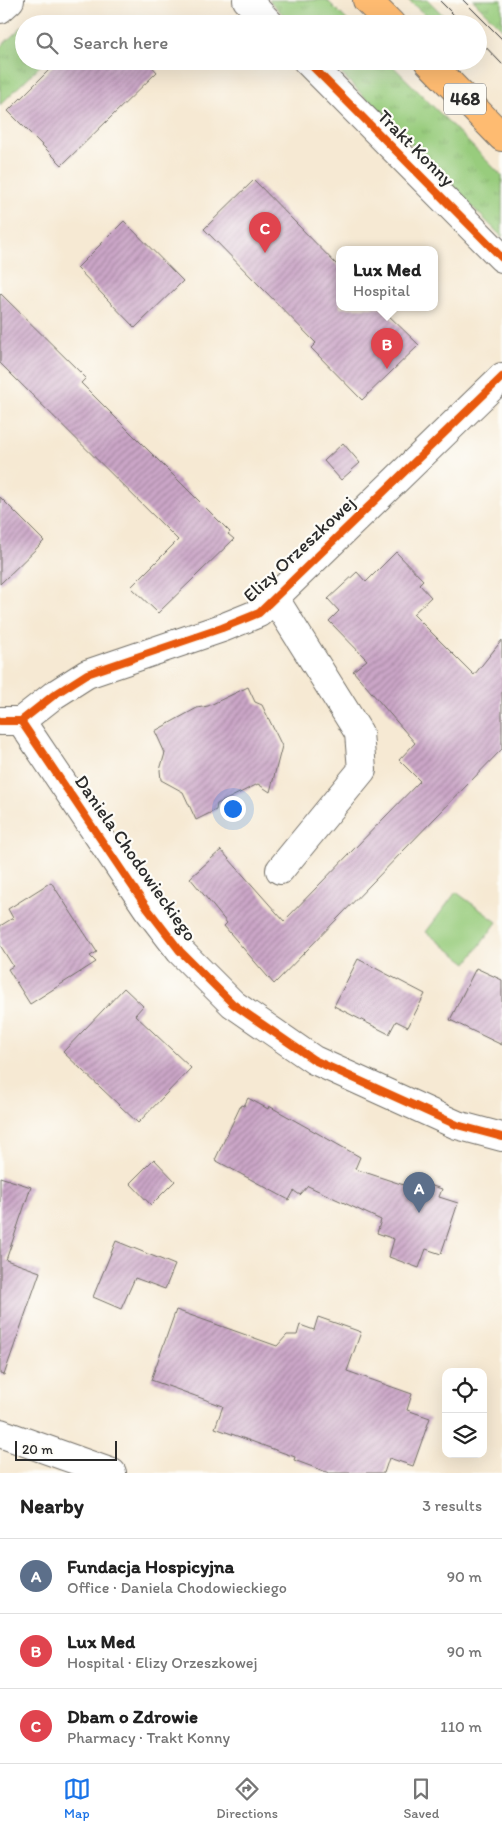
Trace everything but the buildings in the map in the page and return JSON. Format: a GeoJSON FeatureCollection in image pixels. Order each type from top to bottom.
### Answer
{"type":"FeatureCollection","features":[{"type":"Feature","properties":{"kind":"main road"},"geometry":{"type":"LineString","coordinates":[[367,0],[382,15]]}},
{"type":"Feature","properties":{"kind":"main road","name":"468"},"geometry":{"type":"LineString","coordinates":[[437,70],[502,137]]}},
{"type":"Feature","properties":{"kind":"street"},"geometry":{"type":"LineString","coordinates":[[0,9],[10,0]]}},
{"type":"Feature","properties":{"kind":"street"},"geometry":{"type":"LineString","coordinates":[[247,0],[261,15]]}},
{"type":"Feature","properties":{"kind":"street","name":"Trakt Konny"},"geometry":{"type":"LineString","coordinates":[[316,70],[502,258]]}},
{"type":"Feature","properties":{"kind":"street","name":"Elizy Orzeszkowej"},"geometry":{"type":"LineString","coordinates":[[10,721],[87,674],[222,628],[259,613],[502,376]]}},
{"type":"Feature","properties":{"kind":"street"},"geometry":{"type":"LineString","coordinates":[[274,599],[359,734],[362,770],[280,870]]}},
{"type":"Feature","properties":{"kind":"street","name":"Daniela Chodowieckiego"},"geometry":{"type":"LineString","coordinates":[[10,721],[180,951],[233,1004],[314,1060],[457,1125],[502,1137]]}},
{"type":"Feature","properties":{"kind":"street"},"geometry":{"type":"LineString","coordinates":[[0,1433],[63,1465],[112,1473]]}},
{"type":"Feature","properties":{"kind":"green space"},"geometry":{"type":"Polygon","coordinates":[[[269,0],[327,0],[342,15],[283,15],[269,0]]]}},
{"type":"Feature","properties":{"kind":"green space"},"geometry":{"type":"Polygon","coordinates":[[[408,0],[428,0],[443,15],[426,15],[408,0]]]}},
{"type":"Feature","properties":{"kind":"green space"},"geometry":{"type":"Polygon","coordinates":[[[473,0],[502,0],[502,29],[473,0]]]}},
{"type":"Feature","properties":{"kind":"green space"},"geometry":{"type":"Polygon","coordinates":[[[15,33],[15,70],[36,70],[0,105],[0,47],[15,33]]]}},
{"type":"Feature","properties":{"kind":"green space"},"geometry":{"type":"Polygon","coordinates":[[[338,70],[397,70],[502,176],[502,237],[338,70]]]}},
{"type":"Feature","properties":{"kind":"green space"},"geometry":{"type":"Polygon","coordinates":[[[456,892],[497,922],[467,963],[426,932],[456,892]]]}},
{"type":"Feature","properties":{"kind":"tram line"},"geometry":{"type":"LineString","coordinates":[[439,0],[454,15]]}},
{"type":"Feature","properties":{"kind":"tram line"},"geometry":{"type":"LineString","coordinates":[[463,0],[478,15]]}},
{"type":"Feature","properties":{"kind":"tram line"},"geometry":{"type":"LineString","coordinates":[[487,24],[502,39]]}},
{"type":"Feature","properties":{"kind":"tram line"},"geometry":{"type":"LineString","coordinates":[[487,48],[502,64]]}},
{"type":"Feature","properties":{"kind":"cycle path"},"geometry":{"type":"LineString","coordinates":[[316,70],[502,258]]}},
{"type":"Feature","properties":{"kind":"cycle path"},"geometry":{"type":"LineString","coordinates":[[0,721],[21,721],[54,695],[87,674],[222,628],[259,613],[502,377]]}},
{"type":"Feature","properties":{"kind":"cycle path"},"geometry":{"type":"LineString","coordinates":[[21,721],[147,908],[180,951],[233,1004],[314,1060],[457,1125],[502,1137]]}},
{"type":"Feature","properties":{"kind":"place","name":"Dbam o Zdrowie"},"geometry":{"type":"Point","coordinates":[265,253]}},
{"type":"Feature","properties":{"kind":"place","name":"Lux Med"},"geometry":{"type":"Point","coordinates":[387,369]}},
{"type":"Feature","properties":{"kind":"place","name":"Fundacja Hospicyjna"},"geometry":{"type":"Point","coordinates":[419,1213]}}]}
